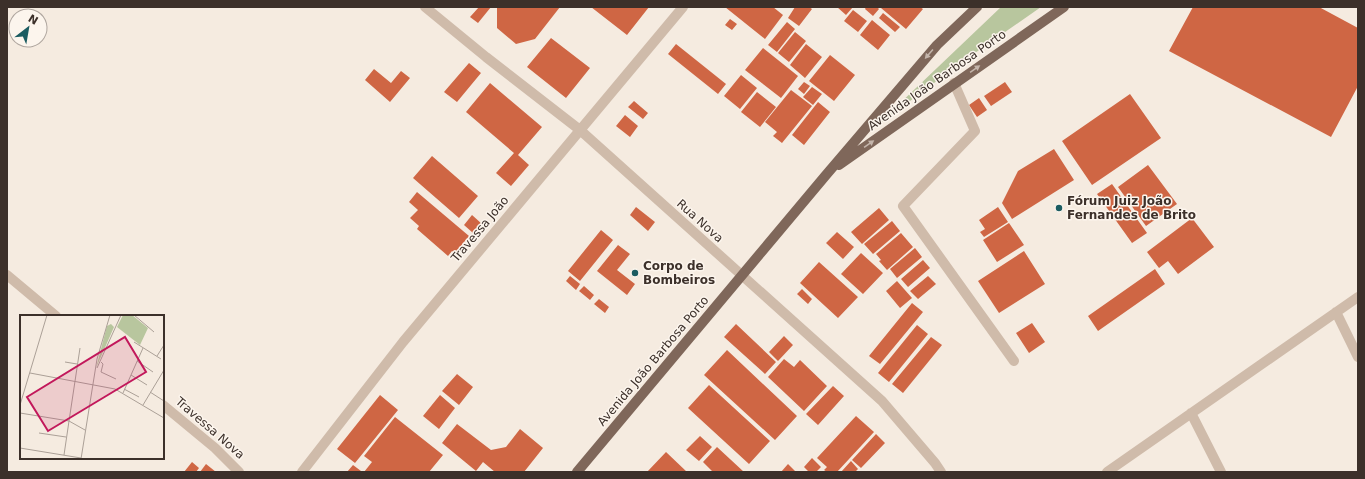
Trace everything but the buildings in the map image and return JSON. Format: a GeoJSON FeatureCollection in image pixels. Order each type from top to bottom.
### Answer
{"type":"FeatureCollection","features":[{"type":"Feature","properties":{"kind":"main road","name":"Avenida João Barbosa Porto"},"geometry":{"type":"LineString","coordinates":[[577,472],[937,45],[977,7]]}},
{"type":"Feature","properties":{"kind":"main road","name":"Avenida João Barbosa Porto"},"geometry":{"type":"LineString","coordinates":[[826,175],[954,83],[1064,7]]}},
{"type":"Feature","properties":{"kind":"street","name":"Rua Nova"},"geometry":{"type":"LineString","coordinates":[[425,7],[486,57],[580,130],[882,401],[941,472]]}},
{"type":"Feature","properties":{"kind":"street","name":"Travessa João"},"geometry":{"type":"LineString","coordinates":[[302,472],[403,342],[683,7]]}},
{"type":"Feature","properties":{"kind":"street"},"geometry":{"type":"LineString","coordinates":[[954,83],[975,131],[903,206],[1014,361]]}},
{"type":"Feature","properties":{"kind":"street"},"geometry":{"type":"LineString","coordinates":[[7,275],[55,315]]}},
{"type":"Feature","properties":{"kind":"street"},"geometry":{"type":"LineString","coordinates":[[1107,472],[1358,297]]}},
{"type":"Feature","properties":{"kind":"street"},"geometry":{"type":"LineString","coordinates":[[1336,312],[1358,357]]}},
{"type":"Feature","properties":{"kind":"street","name":"Travessa Nova"},"geometry":{"type":"LineString","coordinates":[[164,406],[215,448],[239,472]]}},
{"type":"Feature","properties":{"kind":"street"},"geometry":{"type":"LineString","coordinates":[[1191,413],[1221,472]]}},
{"type":"Feature","properties":{"kind":"green space"},"geometry":{"type":"Polygon","coordinates":[[[1001,7],[1041,7],[962,62],[874,128],[1001,7]]]}},
{"type":"Feature","properties":{"kind":"place","name":"Fórum Juiz João Fernandes de Brito"},"geometry":{"type":"Point","coordinates":[1059,208]}},
{"type":"Feature","properties":{"kind":"place","name":"Corpo de Bombeiros"},"geometry":{"type":"Point","coordinates":[635,273]}}]}
